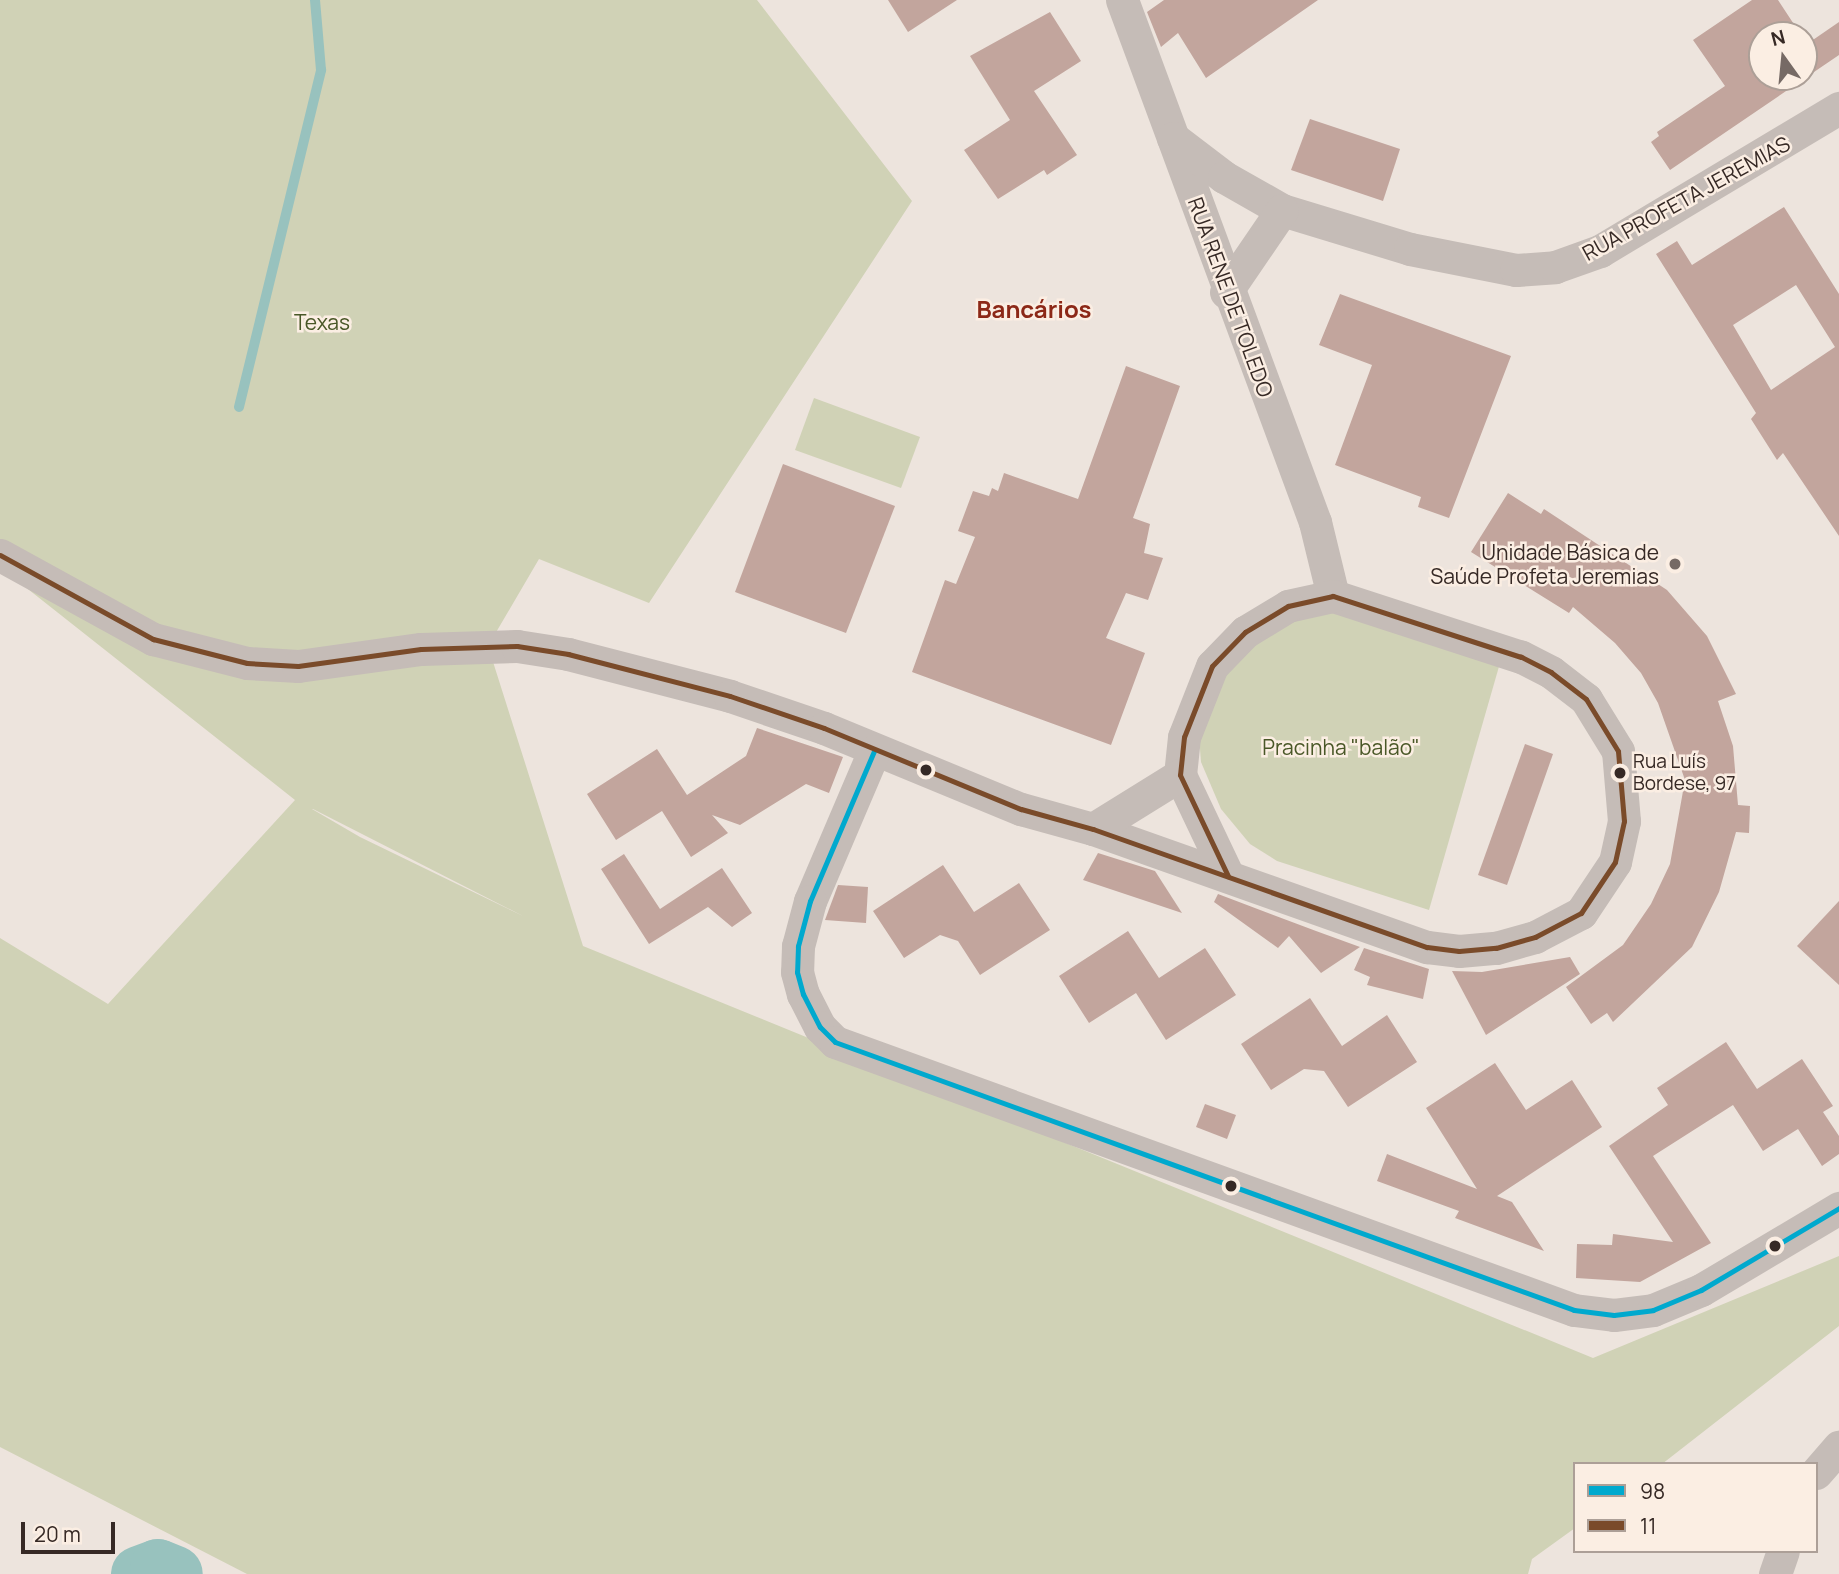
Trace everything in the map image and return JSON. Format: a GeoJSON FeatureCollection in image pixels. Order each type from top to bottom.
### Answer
{"type":"FeatureCollection","features":[{"type":"Feature","properties":{"kind":"street","name":"RUA RENE DE TOLEDO"},"geometry":{"type":"LineString","coordinates":[[1122,0],[1226,292],[1315,522],[1333,596]]}},
{"type":"Feature","properties":{"kind":"street","name":"RUA PROFETA JEREMIAS"},"geometry":{"type":"LineString","coordinates":[[1172,138],[1224,177],[1282,210],[1410,249],[1479,265],[1516,270],[1555,267],[1600,251],[1839,108]]}},
{"type":"Feature","properties":{"kind":"street"},"geometry":{"type":"LineString","coordinates":[[1226,292],[1282,210]]}},
{"type":"Feature","properties":{"kind":"street"},"geometry":{"type":"LineString","coordinates":[[0,555],[153,639],[195,652],[247,663],[298,666],[421,649],[517,646],[568,654],[742,699],[824,728],[874,751],[1021,809],[1093,829],[1427,947],[1459,951],[1496,948],[1559,927],[1581,913],[1615,862],[1624,821],[1618,751],[1586,699],[1551,672],[1521,657],[1333,596],[1287,606],[1245,632],[1212,666],[1184,737],[1180,775],[1228,876]]}},
{"type":"Feature","properties":{"kind":"street"},"geometry":{"type":"LineString","coordinates":[[874,751],[810,901],[798,946],[797,972],[803,994],[820,1027],[835,1042],[1574,1310],[1614,1315],[1653,1310],[1701,1290],[1839,1208]]}},
{"type":"Feature","properties":{"kind":"street"},"geometry":{"type":"LineString","coordinates":[[1093,829],[1180,775]]}},
{"type":"Feature","properties":{"kind":"street"},"geometry":{"type":"LineString","coordinates":[[1818,1471],[1839,1447]]}},
{"type":"Feature","properties":{"kind":"street"},"geometry":{"type":"LineString","coordinates":[[1775,1574],[1782,1553]]}},
{"type":"Feature","properties":{"kind":"green space","name":"Texas"},"geometry":{"type":"Polygon","coordinates":[[[0,0],[757,0],[912,201],[649,603],[539,559],[488,646],[583,946],[1593,1358],[1839,1256],[1839,1326],[1665,1462],[1573,1462],[1573,1529],[1532,1559],[1528,1574],[247,1574],[0,1447],[0,938],[108,1004],[295,800],[0,567],[0,0]],[[312,809],[360,837],[523,916],[312,809]]]}},
{"type":"Feature","properties":{"kind":"green space"},"geometry":{"type":"Polygon","coordinates":[[[814,398],[920,437],[901,488],[795,450],[814,398]]]}},
{"type":"Feature","properties":{"kind":"green space","name":"Pracinha \"balão\""},"geometry":{"type":"Polygon","coordinates":[[[1337,609],[1500,663],[1429,910],[1277,861],[1250,844],[1221,809],[1201,762],[1198,724],[1209,686],[1262,630],[1337,609]]]}},
{"type":"Feature","properties":{"kind":"building"},"geometry":{"type":"Polygon","coordinates":[[[888,0],[957,0],[908,32],[888,0]]]}},
{"type":"Feature","properties":{"kind":"building"},"geometry":{"type":"Polygon","coordinates":[[[1164,0],[1318,0],[1206,78],[1178,33],[1161,47],[1147,12],[1164,0]]]}},
{"type":"Feature","properties":{"kind":"building"},"geometry":{"type":"Polygon","coordinates":[[[1752,0],[1778,0],[1792,21],[1748,21],[1748,91],[1786,91],[1670,170],[1651,142],[1659,136],[1657,132],[1725,86],[1693,40],[1752,0]]]}},
{"type":"Feature","properties":{"kind":"building"},"geometry":{"type":"Polygon","coordinates":[[[1050,12],[1081,61],[1034,91],[1077,155],[1047,175],[1044,170],[998,199],[964,150],[1010,120],[970,56],[1050,12]]]}},
{"type":"Feature","properties":{"kind":"building"},"geometry":{"type":"Polygon","coordinates":[[[1839,22],[1839,55],[1818,69],[1818,36],[1839,22]]]}},
{"type":"Feature","properties":{"kind":"building"},"geometry":{"type":"Polygon","coordinates":[[[1310,119],[1400,149],[1383,201],[1291,170],[1310,119]]]}},
{"type":"Feature","properties":{"kind":"building"},"geometry":{"type":"Polygon","coordinates":[[[1784,207],[1839,294],[1839,536],[1783,453],[1777,460],[1751,419],[1756,413],[1656,254],[1677,241],[1692,265],[1784,207]],[[1796,285],[1733,325],[1771,390],[1835,347],[1796,285]]]}},
{"type":"Feature","properties":{"kind":"building"},"geometry":{"type":"Polygon","coordinates":[[[1340,294],[1511,356],[1449,518],[1418,507],[1421,497],[1335,465],[1372,365],[1319,345],[1340,294]]]}},
{"type":"Feature","properties":{"kind":"building"},"geometry":{"type":"Polygon","coordinates":[[[1126,366],[1180,386],[1133,518],[1150,524],[1144,553],[1163,558],[1148,600],[1126,593],[1106,638],[1145,653],[1111,745],[912,672],[945,580],[956,584],[975,537],[958,531],[973,491],[989,496],[992,488],[998,491],[1004,473],[1078,499],[1126,366]]]}},
{"type":"Feature","properties":{"kind":"building"},"geometry":{"type":"Polygon","coordinates":[[[783,464],[895,506],[846,633],[735,592],[783,464]]]}},
{"type":"Feature","properties":{"kind":"building"},"geometry":{"type":"Polygon","coordinates":[[[1508,493],[1541,514],[1544,509],[1667,590],[1707,636],[1736,694],[1718,701],[1733,746],[1738,805],[1750,806],[1749,833],[1736,832],[1719,892],[1692,947],[1613,1022],[1607,1013],[1591,1024],[1566,987],[1623,945],[1651,904],[1670,864],[1685,780],[1658,703],[1641,673],[1615,643],[1573,607],[1569,613],[1471,552],[1508,493]]]}},
{"type":"Feature","properties":{"kind":"building"},"geometry":{"type":"Polygon","coordinates":[[[757,728],[843,757],[829,793],[806,784],[740,825],[712,815],[728,833],[691,857],[662,811],[616,840],[587,794],[657,749],[687,795],[746,756],[757,728]]]}},
{"type":"Feature","properties":{"kind":"building"},"geometry":{"type":"Polygon","coordinates":[[[1525,744],[1553,754],[1507,885],[1478,875],[1525,744]]]}},
{"type":"Feature","properties":{"kind":"building"},"geometry":{"type":"Polygon","coordinates":[[[1098,853],[1155,871],[1182,913],[1083,880],[1098,853]]]}},
{"type":"Feature","properties":{"kind":"building"},"geometry":{"type":"Polygon","coordinates":[[[624,854],[660,909],[722,868],[752,913],[732,927],[708,907],[649,944],[601,869],[624,854]]]}},
{"type":"Feature","properties":{"kind":"building"},"geometry":{"type":"Polygon","coordinates":[[[943,865],[974,912],[1019,883],[1050,930],[980,975],[958,941],[940,935],[904,958],[873,911],[943,865]]]}},
{"type":"Feature","properties":{"kind":"building"},"geometry":{"type":"Polygon","coordinates":[[[838,885],[868,887],[866,923],[825,920],[838,885]]]}},
{"type":"Feature","properties":{"kind":"building"},"geometry":{"type":"Polygon","coordinates":[[[1218,894],[1360,947],[1321,973],[1289,936],[1278,948],[1214,902],[1218,894]]]}},
{"type":"Feature","properties":{"kind":"building"},"geometry":{"type":"Polygon","coordinates":[[[1839,901],[1839,985],[1797,946],[1839,901]]]}},
{"type":"Feature","properties":{"kind":"building"},"geometry":{"type":"Polygon","coordinates":[[[1128,931],[1159,978],[1205,948],[1236,995],[1166,1040],[1136,993],[1089,1023],[1059,976],[1128,931]]]}},
{"type":"Feature","properties":{"kind":"building"},"geometry":{"type":"Polygon","coordinates":[[[1364,948],[1429,969],[1423,999],[1367,985],[1370,977],[1354,970],[1364,948]]]}},
{"type":"Feature","properties":{"kind":"building"},"geometry":{"type":"Polygon","coordinates":[[[1570,957],[1580,974],[1486,1035],[1452,971],[1482,972],[1570,957]]]}},
{"type":"Feature","properties":{"kind":"building"},"geometry":{"type":"Polygon","coordinates":[[[1310,998],[1342,1046],[1387,1015],[1417,1062],[1348,1107],[1324,1071],[1304,1069],[1271,1090],[1241,1044],[1310,998]]]}},
{"type":"Feature","properties":{"kind":"building"},"geometry":{"type":"Polygon","coordinates":[[[1726,1042],[1757,1089],[1802,1059],[1833,1106],[1823,1112],[1839,1136],[1839,1154],[1822,1166],[1798,1129],[1763,1151],[1733,1105],[1653,1156],[1711,1243],[1640,1282],[1576,1278],[1577,1244],[1612,1245],[1613,1234],[1673,1242],[1609,1146],[1668,1105],[1657,1088],[1726,1042]]]}},
{"type":"Feature","properties":{"kind":"building"},"geometry":{"type":"Polygon","coordinates":[[[1495,1063],[1526,1110],[1572,1080],[1602,1127],[1497,1196],[1512,1202],[1544,1251],[1455,1218],[1459,1211],[1377,1181],[1387,1154],[1477,1189],[1426,1108],[1495,1063]]]}},
{"type":"Feature","properties":{"kind":"building"},"geometry":{"type":"Polygon","coordinates":[[[1205,1104],[1236,1115],[1227,1139],[1196,1127],[1205,1104]]]}},
{"type":"Feature","properties":{"kind":"waterway"},"geometry":{"type":"LineString","coordinates":[[239,407],[321,70],[315,0]]}},
{"type":"Feature","properties":{"kind":"waterway"},"geometry":{"type":"LineString","coordinates":[[139,1574],[158,1567],[175,1574]]}},
{"type":"Feature","properties":{"kind":"transit line","name":"11"},"geometry":{"type":"LineString","coordinates":[[0,555],[153,639],[247,663],[298,666],[421,649],[517,646],[568,654],[730,696],[824,728],[1021,809],[1093,829],[1427,947],[1459,951],[1496,948],[1535,937],[1581,913],[1615,862],[1624,821],[1618,751],[1586,699],[1551,672],[1521,657],[1333,596],[1288,606],[1245,632],[1212,666],[1184,737],[1180,775],[1228,876]]}},
{"type":"Feature","properties":{"kind":"transit line","name":"98"},"geometry":{"type":"LineString","coordinates":[[874,751],[810,901],[798,946],[797,972],[803,994],[820,1027],[835,1042],[1574,1310],[1614,1315],[1653,1310],[1701,1290],[1839,1208]]}},
{"type":"Feature","properties":{"kind":"place","name":"Unidade Básica de Saúde Profeta Jeremias"},"geometry":{"type":"Point","coordinates":[1675,564]}},
{"type":"Feature","properties":{"kind":"place","name":"Rua Luís Bordese, 97"},"geometry":{"type":"Point","coordinates":[1620,773]}},
{"type":"Feature","properties":{"kind":"district","name":"Bancários"},"geometry":{"type":"Point","coordinates":[1034,309]}}]}
